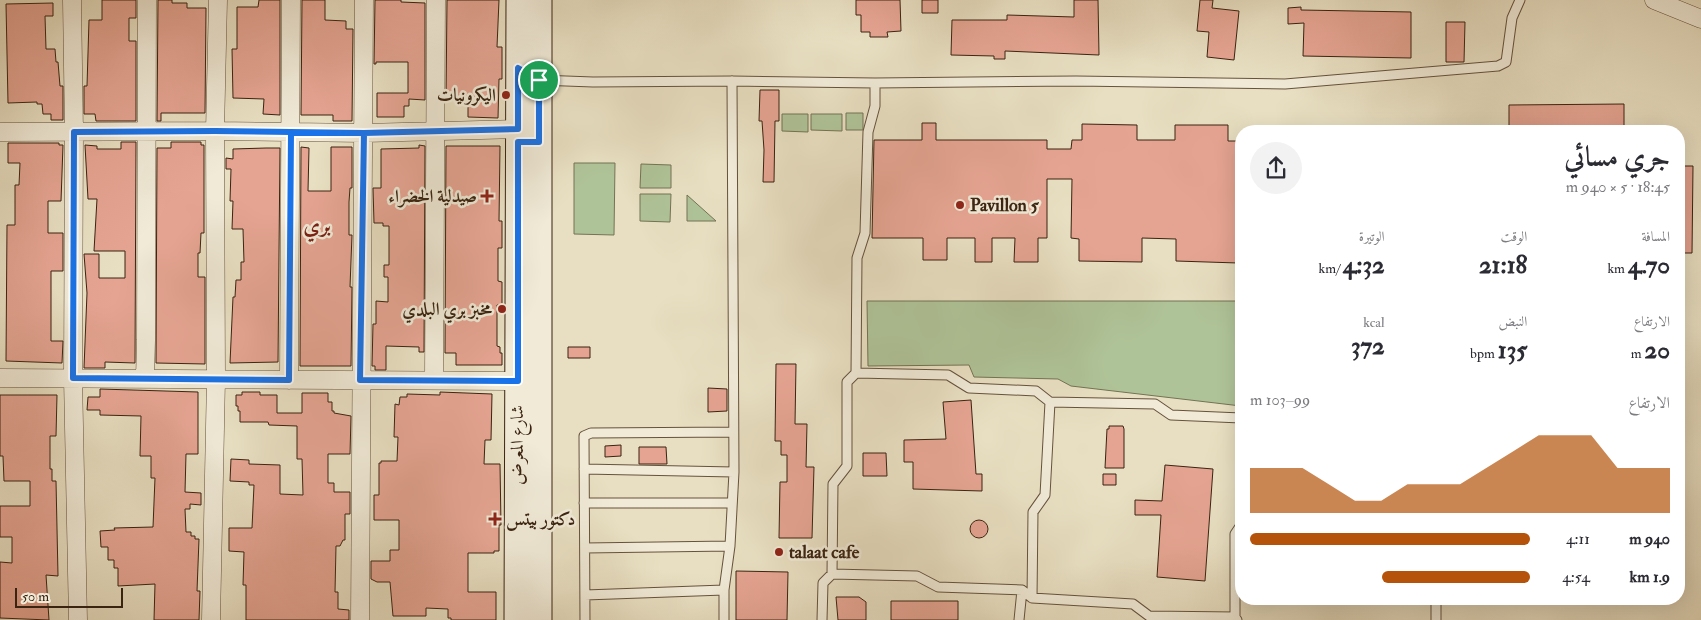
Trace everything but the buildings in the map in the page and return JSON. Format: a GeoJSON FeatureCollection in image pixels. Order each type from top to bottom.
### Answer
{"type":"FeatureCollection","features":[{"type":"Feature","properties":{"kind":"main road","name":"شارع المعرض"},"geometry":{"type":"LineString","coordinates":[[519,0],[529,74]]}},
{"type":"Feature","properties":{"kind":"main road","name":"شارع المعرض"},"geometry":{"type":"LineString","coordinates":[[517,620],[528,431],[518,381],[525,138],[529,74],[539,0]]}},
{"type":"Feature","properties":{"kind":"main road","name":"شارع المعرض"},"geometry":{"type":"LineString","coordinates":[[525,138],[528,431],[539,620]]}},
{"type":"Feature","properties":{"kind":"street"},"geometry":{"type":"LineString","coordinates":[[72,0],[74,132],[73,378],[78,620]]}},
{"type":"Feature","properties":{"kind":"street"},"geometry":{"type":"LineString","coordinates":[[145,379],[147,0]]}},
{"type":"Feature","properties":{"kind":"street"},"geometry":{"type":"LineString","coordinates":[[211,620],[216,379],[215,131],[218,0]]}},
{"type":"Feature","properties":{"kind":"street"},"geometry":{"type":"LineString","coordinates":[[289,380],[290,0]]}},
{"type":"Feature","properties":{"kind":"street"},"geometry":{"type":"LineString","coordinates":[[360,620],[360,380],[364,0]]}},
{"type":"Feature","properties":{"kind":"street"},"geometry":{"type":"LineString","coordinates":[[434,380],[436,0]]}},
{"type":"Feature","properties":{"kind":"street"},"geometry":{"type":"LineString","coordinates":[[1654,0],[1701,19]]}},
{"type":"Feature","properties":{"kind":"street"},"geometry":{"type":"LineString","coordinates":[[0,132],[215,131],[364,133],[435,130],[525,138]]}},
{"type":"Feature","properties":{"kind":"street"},"geometry":{"type":"LineString","coordinates":[[0,378],[518,381]]}},
{"type":"Feature","properties":{"kind":"lane"},"geometry":{"type":"LineString","coordinates":[[529,74],[593,82],[875,83],[1076,80],[1285,84],[1498,66],[1506,62],[1512,18],[1520,0]]}},
{"type":"Feature","properties":{"kind":"lane"},"geometry":{"type":"LineString","coordinates":[[724,620],[724,590],[730,546],[734,472],[732,81]]}},
{"type":"Feature","properties":{"kind":"lane"},"geometry":{"type":"LineString","coordinates":[[822,620],[823,583],[832,574],[833,484],[847,466],[847,382],[856,373],[857,258],[865,233],[868,132],[874,106],[875,83]]}},
{"type":"Feature","properties":{"kind":"lane"},"geometry":{"type":"LineString","coordinates":[[856,373],[948,375],[969,388],[1036,391],[1050,402],[1155,404],[1171,415],[1235,418]]}},
{"type":"Feature","properties":{"kind":"lane"},"geometry":{"type":"LineString","coordinates":[[1032,598],[1033,512],[1045,495],[1050,402]]}},
{"type":"Feature","properties":{"kind":"lane"},"geometry":{"type":"LineString","coordinates":[[585,620],[584,436],[591,433],[733,432]]}},
{"type":"Feature","properties":{"kind":"lane"},"geometry":{"type":"LineString","coordinates":[[584,469],[734,472]]}},
{"type":"Feature","properties":{"kind":"lane"},"geometry":{"type":"LineString","coordinates":[[584,503],[732,504]]}},
{"type":"Feature","properties":{"kind":"lane"},"geometry":{"type":"LineString","coordinates":[[585,548],[730,546]]}},
{"type":"Feature","properties":{"kind":"lane"},"geometry":{"type":"LineString","coordinates":[[832,574],[917,576],[938,587],[1022,590],[1032,598],[1133,604],[1149,616],[1236,618],[1236,605]]}},
{"type":"Feature","properties":{"kind":"lane"},"geometry":{"type":"LineString","coordinates":[[585,595],[724,590]]}},
{"type":"Feature","properties":{"kind":"lane"},"geometry":{"type":"LineString","coordinates":[[1019,620],[1022,590]]}},
{"type":"Feature","properties":{"kind":"lane"},"geometry":{"type":"LineString","coordinates":[[1436,605],[1436,620]]}},
{"type":"Feature","properties":{"kind":"green space"},"geometry":{"type":"Polygon","coordinates":[[[846,113],[863,113],[863,130],[846,130],[846,113]]]}},
{"type":"Feature","properties":{"kind":"green space"},"geometry":{"type":"Polygon","coordinates":[[[782,114],[808,114],[808,132],[782,131],[782,114]]]}},
{"type":"Feature","properties":{"kind":"green space"},"geometry":{"type":"Polygon","coordinates":[[[811,114],[842,114],[842,131],[811,130],[811,114]]]}},
{"type":"Feature","properties":{"kind":"green space"},"geometry":{"type":"Polygon","coordinates":[[[574,163],[615,163],[614,235],[574,234],[574,163]]]}},
{"type":"Feature","properties":{"kind":"green space"},"geometry":{"type":"Polygon","coordinates":[[[641,164],[671,165],[671,188],[640,188],[641,164]]]}},
{"type":"Feature","properties":{"kind":"green space"},"geometry":{"type":"Polygon","coordinates":[[[640,194],[671,194],[670,222],[640,221],[640,194]]]}},
{"type":"Feature","properties":{"kind":"green space"},"geometry":{"type":"Polygon","coordinates":[[[687,195],[716,221],[687,221],[687,195]]]}},
{"type":"Feature","properties":{"kind":"green space"},"geometry":{"type":"Polygon","coordinates":[[[867,301],[1235,301],[1235,405],[1071,386],[1058,379],[974,377],[969,365],[868,366],[867,301]]]}},
{"type":"Feature","properties":{"kind":"place","name":"اليكرونيات"},"geometry":{"type":"Point","coordinates":[506,95]}},
{"type":"Feature","properties":{"kind":"place","name":"صيدلية الخضراء"},"geometry":{"type":"Point","coordinates":[487,196]}},
{"type":"Feature","properties":{"kind":"place","name":"Pavillon 5"},"geometry":{"type":"Point","coordinates":[960,205]}},
{"type":"Feature","properties":{"kind":"place","name":"مخبز بري البلدي"},"geometry":{"type":"Point","coordinates":[502,309]}},
{"type":"Feature","properties":{"kind":"place","name":"دكتور بيتس"},"geometry":{"type":"Point","coordinates":[495,519]}},
{"type":"Feature","properties":{"kind":"place","name":"talaat cafe"},"geometry":{"type":"Point","coordinates":[779,552]}},
{"type":"Feature","properties":{"kind":"district","name":"بري"},"geometry":{"type":"Point","coordinates":[317,225]}},
{"type":"Feature","properties":{"kind":"route"},"geometry":{"type":"LineString","coordinates":[[539,80],[518,68],[518,129],[291,133],[289,380],[73,378],[74,132],[215,131],[291,133],[364,133],[360,380],[518,381],[518,142],[539,142],[539,80]]}}]}
